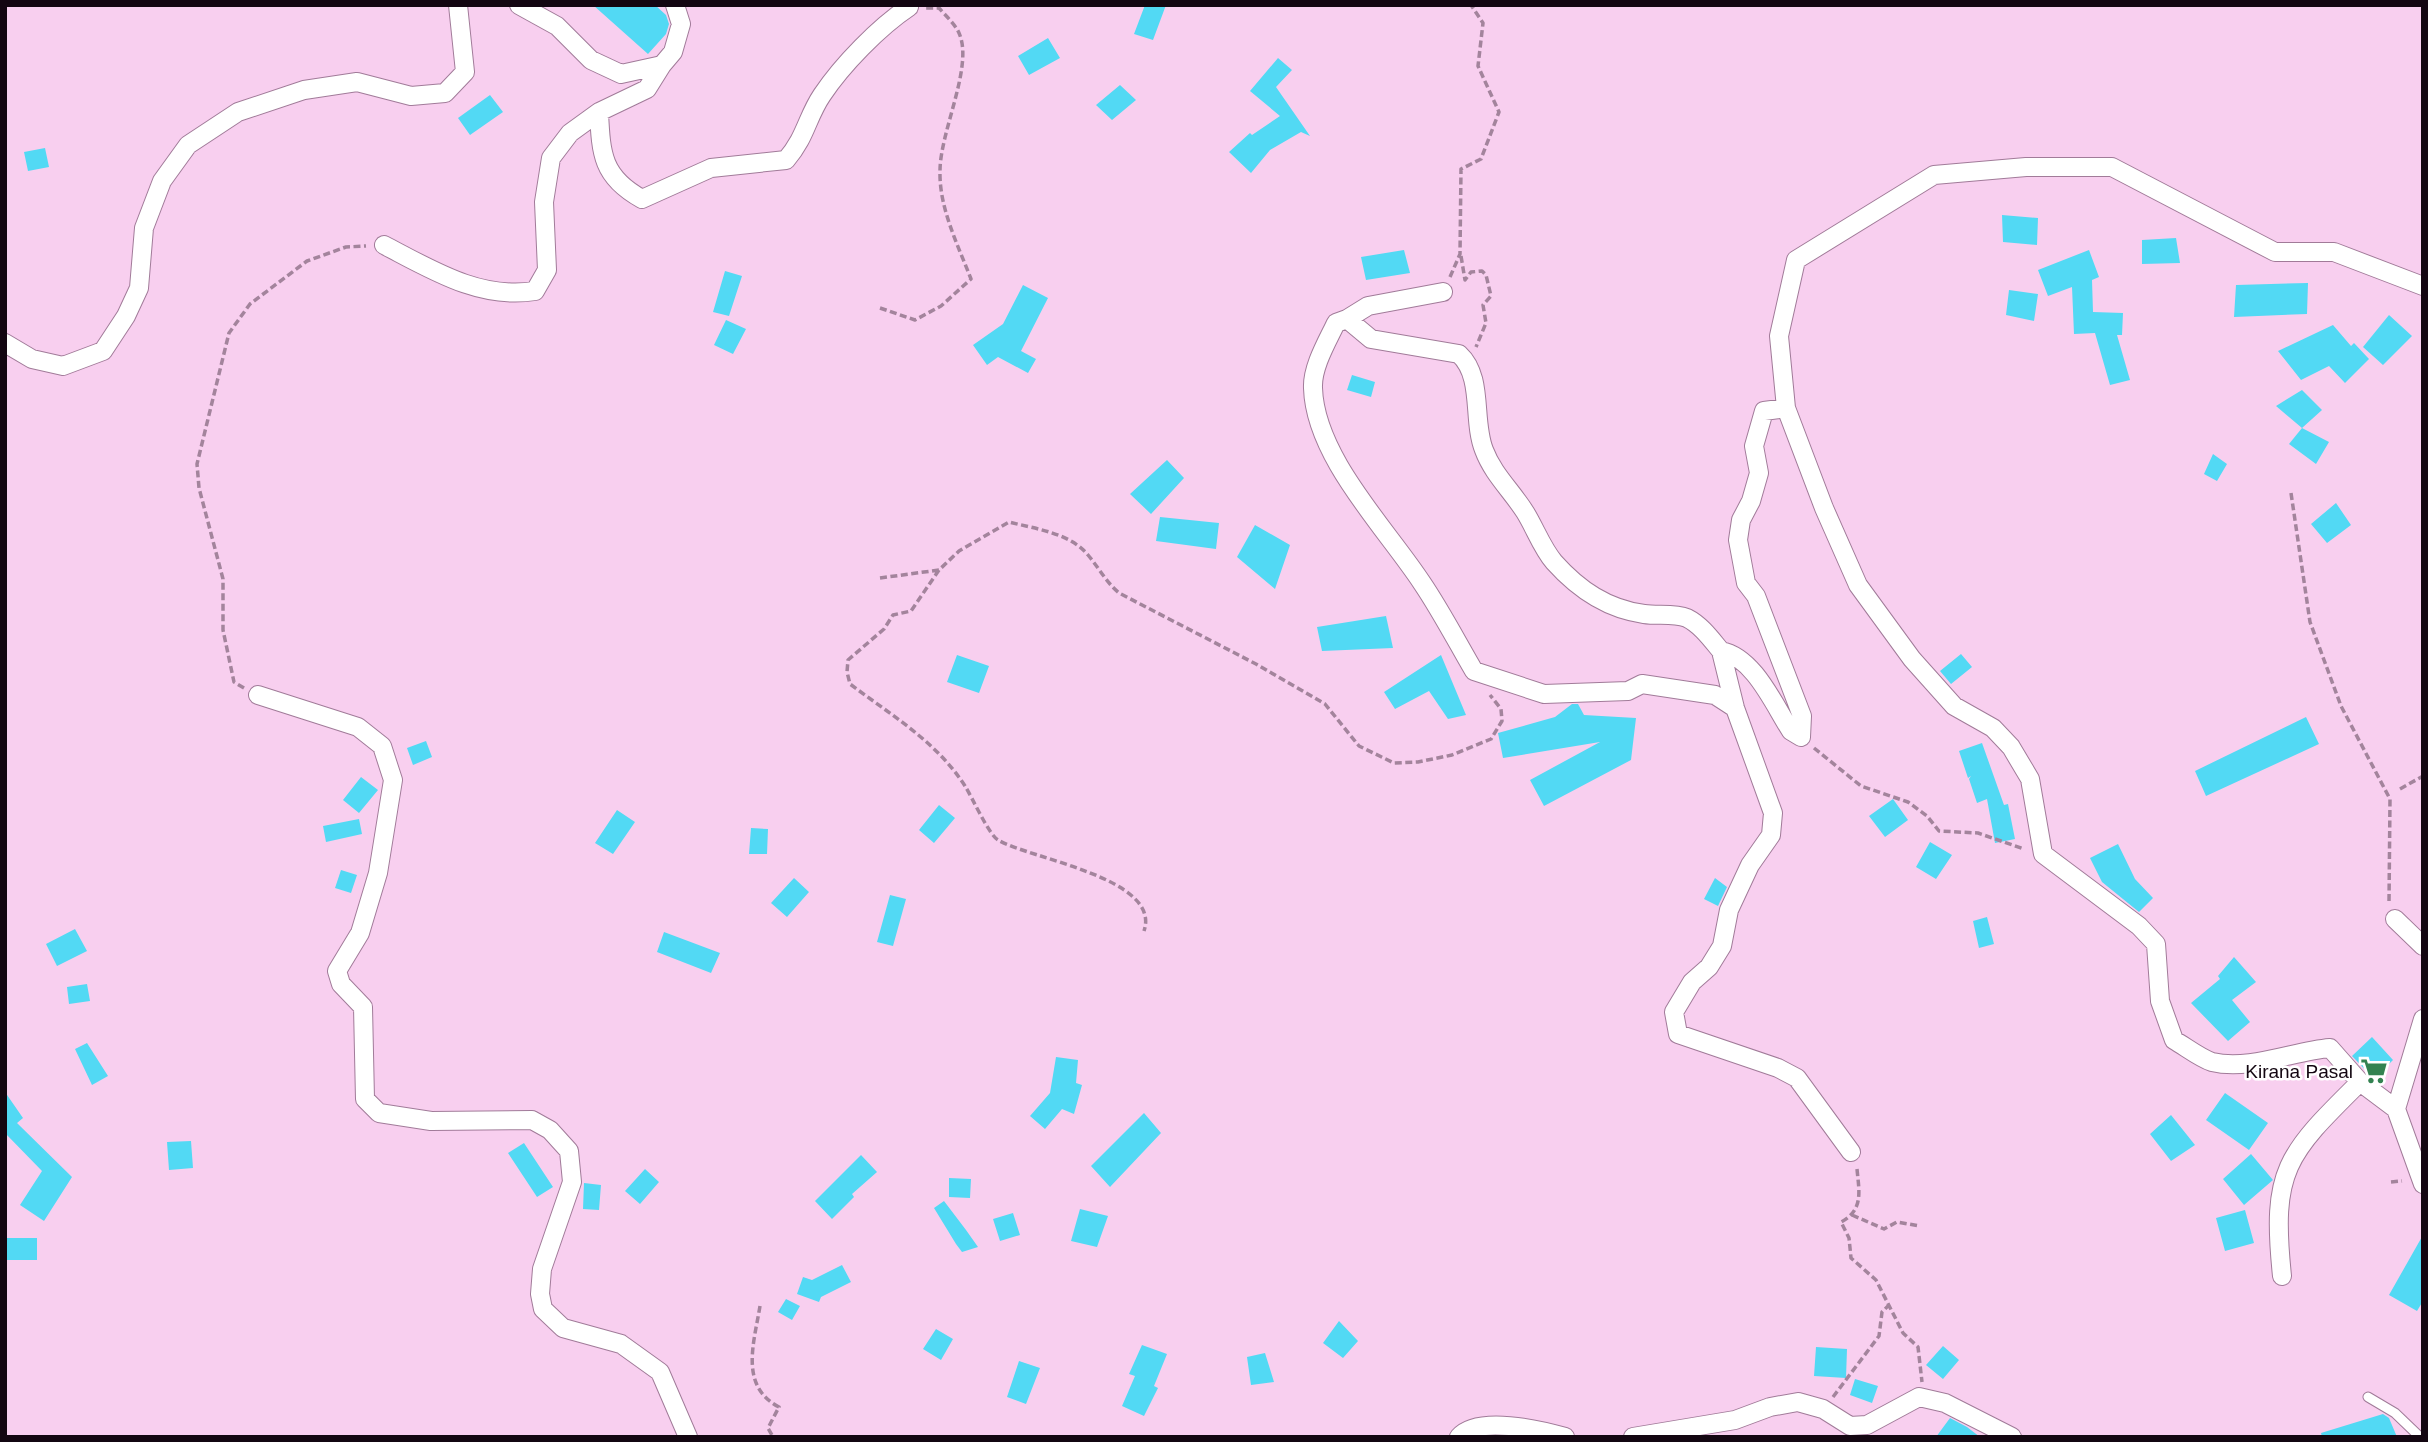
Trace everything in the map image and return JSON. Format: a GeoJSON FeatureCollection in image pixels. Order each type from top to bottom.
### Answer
{"type":"FeatureCollection","features":[{"type":"Feature","properties":{"kind":"street"},"geometry":{"type":"LineString","coordinates":[[5,343],[32,359],[63,366],[103,352],[126,316],[139,288],[144,228],[162,181],[188,145],[238,112],[304,90],[357,82],[411,96],[445,93],[465,72],[458,5]]}},
{"type":"Feature","properties":{"kind":"street"},"geometry":{"type":"LineString","coordinates":[[519,5],[557,26],[591,60],[621,74],[662,65]]}},
{"type":"Feature","properties":{"kind":"street"},"geometry":{"type":"LineString","coordinates":[[384,245],[486,292],[514,295],[535,291],[547,270],[544,202],[551,158],[570,132],[599,112],[647,89],[678,40],[681,24],[675,5]]}},
{"type":"Feature","properties":{"kind":"street"},"geometry":{"type":"LineString","coordinates":[[599,112],[600,152],[620,187],[642,199],[711,168],[786,160],[801,143],[821,96],[883,25],[909,7]]}},
{"type":"Feature","properties":{"kind":"street"},"geometry":{"type":"LineString","coordinates":[[2396,1109],[2360,1083],[2330,1048],[2304,1050],[2261,1062],[2212,1062],[2174,1040],[2160,1001],[2156,944],[2139,926],[2043,853],[2030,779],[2011,747],[1993,728],[1954,706],[1912,659],[1858,585],[1824,508],[1786,408],[1779,336],[1796,260],[1934,175],[2026,167],[2112,167],[2275,252],[2334,252],[2423,286]]}},
{"type":"Feature","properties":{"kind":"street"},"geometry":{"type":"LineString","coordinates":[[1443,292],[1368,306],[1336,323],[1321,354],[1312,387],[1319,425],[1362,503],[1422,583],[1474,671],[1545,694],[1628,691],[1642,684],[1715,695],[1735,708]]}},
{"type":"Feature","properties":{"kind":"street"},"geometry":{"type":"LineString","coordinates":[[1347,319],[1371,339],[1459,354],[1466,361],[1478,405],[1478,432],[1483,449],[1493,471],[1524,510],[1553,561],[1597,601],[1643,614],[1685,617],[1703,630],[1721,651],[1735,708],[1773,813],[1771,835],[1750,865],[1729,910],[1722,946],[1709,967],[1692,982],[1674,1012],[1678,1034],[1778,1068],[1797,1078],[1852,1152]]}},
{"type":"Feature","properties":{"kind":"street"},"geometry":{"type":"LineString","coordinates":[[1721,651],[1735,654],[1751,670],[1791,732],[1801,737],[1802,716],[1756,596],[1746,583],[1738,540],[1741,520],[1751,501],[1759,473],[1754,446],[1763,411],[1786,408]]}},
{"type":"Feature","properties":{"kind":"street"},"geometry":{"type":"LineString","coordinates":[[258,695],[358,727],[382,746],[393,780],[378,873],[360,933],[337,971],[341,984],[363,1007],[365,1099],[379,1113],[431,1121],[532,1121],[551,1130],[569,1151],[572,1182],[542,1269],[540,1294],[543,1309],[563,1328],[621,1344],[660,1372],[688,1437]]}},
{"type":"Feature","properties":{"kind":"street"},"geometry":{"type":"LineString","coordinates":[[2395,919],[2423,946]]}},
{"type":"Feature","properties":{"kind":"street"},"geometry":{"type":"LineString","coordinates":[[2416,1182],[2396,1109],[2423,1019]]}},
{"type":"Feature","properties":{"kind":"street"},"geometry":{"type":"LineString","coordinates":[[2282,1276],[2278,1207],[2282,1177],[2302,1141],[2360,1083]]}},
{"type":"Feature","properties":{"kind":"street"},"geometry":{"type":"LineString","coordinates":[[1633,1437],[1735,1420],[1770,1407],[1798,1402],[1822,1409],[1851,1432],[1919,1397],[1945,1403],[2012,1437]]}},
{"type":"Feature","properties":{"kind":"street"},"geometry":{"type":"LineString","coordinates":[[1459,1437],[1463,1432],[1482,1425],[1534,1428],[1565,1437]]}},
{"type":"Feature","properties":{"kind":"lane"},"geometry":{"type":"LineString","coordinates":[[2368,1397],[2395,1413],[2420,1437]]}},
{"type":"Feature","properties":{"kind":"path"},"geometry":{"type":"LineString","coordinates":[[1466,361],[1475,350],[1477,338],[1486,323],[1483,305],[1491,296],[1486,275],[1482,271],[1471,272],[1465,280],[1460,254],[1461,169],[1481,159],[1499,112],[1478,66],[1483,23],[1471,5]]}},
{"type":"Feature","properties":{"kind":"path"},"geometry":{"type":"LineString","coordinates":[[880,308],[915,320],[941,306],[971,279],[950,228],[940,172],[948,118],[965,58],[959,32],[939,8],[909,7]]}},
{"type":"Feature","properties":{"kind":"path"},"geometry":{"type":"LineString","coordinates":[[258,695],[234,682],[223,630],[223,579],[199,488],[197,464],[229,333],[250,304],[306,261],[346,247],[384,245]]}},
{"type":"Feature","properties":{"kind":"path"},"geometry":{"type":"LineString","coordinates":[[1443,292],[1460,254]]}},
{"type":"Feature","properties":{"kind":"path"},"geometry":{"type":"LineString","coordinates":[[2291,493],[2311,622],[2341,706],[2390,799],[2388,898],[2395,919]]}},
{"type":"Feature","properties":{"kind":"path"},"geometry":{"type":"LineString","coordinates":[[1144,931],[1147,922],[1140,901],[1121,887],[995,839],[966,787],[939,751],[850,684],[848,660],[884,629],[893,615],[911,611],[939,570],[959,551],[1009,522],[1063,536],[1087,554],[1106,582],[1119,593],[1256,664],[1325,704],[1359,746],[1394,763],[1418,762],[1452,755],[1491,738],[1502,721],[1501,709],[1474,671]]}},
{"type":"Feature","properties":{"kind":"path"},"geometry":{"type":"LineString","coordinates":[[880,578],[939,570]]}},
{"type":"Feature","properties":{"kind":"path"},"geometry":{"type":"LineString","coordinates":[[1801,737],[1861,786],[1908,802],[1939,831],[1978,833],[2043,853]]}},
{"type":"Feature","properties":{"kind":"path"},"geometry":{"type":"LineString","coordinates":[[2400,789],[2423,776]]}},
{"type":"Feature","properties":{"kind":"path"},"geometry":{"type":"LineString","coordinates":[[1852,1152],[1861,1190],[1852,1215],[1841,1222],[1849,1238],[1852,1258],[1876,1280],[1903,1333],[1919,1347],[1923,1374],[1919,1397]]}},
{"type":"Feature","properties":{"kind":"path"},"geometry":{"type":"LineString","coordinates":[[2391,1182],[2416,1182]]}},
{"type":"Feature","properties":{"kind":"path"},"geometry":{"type":"LineString","coordinates":[[1852,1215],[1884,1229],[1897,1222],[1920,1226]]}},
{"type":"Feature","properties":{"kind":"path"},"geometry":{"type":"LineString","coordinates":[[1822,1409],[1879,1336],[1882,1312],[1889,1305]]}},
{"type":"Feature","properties":{"kind":"path"},"geometry":{"type":"LineString","coordinates":[[760,1306],[751,1368],[764,1399],[779,1407],[768,1428],[773,1437]]}},
{"type":"Feature","properties":{"kind":"building"},"geometry":{"type":"Polygon","coordinates":[[[593,5],[655,5],[666,15],[669,24],[666,34],[648,54],[593,5]]]}},
{"type":"Feature","properties":{"kind":"building"},"geometry":{"type":"Polygon","coordinates":[[[1145,5],[1166,5],[1153,40],[1134,34],[1145,5]]]}},
{"type":"Feature","properties":{"kind":"building"},"geometry":{"type":"Polygon","coordinates":[[[1048,38],[1060,58],[1029,75],[1018,56],[1048,38]]]}},
{"type":"Feature","properties":{"kind":"building"},"geometry":{"type":"Polygon","coordinates":[[[1278,58],[1292,70],[1276,87],[1310,136],[1301,132],[1270,150],[1251,173],[1229,152],[1250,133],[1252,135],[1280,116],[1250,91],[1278,58]]]}},
{"type":"Feature","properties":{"kind":"building"},"geometry":{"type":"Polygon","coordinates":[[[1120,85],[1136,100],[1112,120],[1096,105],[1120,85]]]}},
{"type":"Feature","properties":{"kind":"building"},"geometry":{"type":"Polygon","coordinates":[[[490,95],[503,112],[470,135],[458,118],[490,95]]]}},
{"type":"Feature","properties":{"kind":"building"},"geometry":{"type":"Polygon","coordinates":[[[45,148],[49,167],[28,171],[24,152],[45,148]]]}},
{"type":"Feature","properties":{"kind":"building"},"geometry":{"type":"Polygon","coordinates":[[[2002,215],[2038,218],[2037,245],[2003,242],[2002,215]]]}},
{"type":"Feature","properties":{"kind":"building"},"geometry":{"type":"Polygon","coordinates":[[[2176,238],[2180,263],[2142,264],[2142,240],[2176,238]]]}},
{"type":"Feature","properties":{"kind":"building"},"geometry":{"type":"Polygon","coordinates":[[[1404,250],[1410,273],[1366,280],[1361,257],[1404,250]]]}},
{"type":"Feature","properties":{"kind":"building"},"geometry":{"type":"Polygon","coordinates":[[[2089,250],[2099,277],[2092,280],[2093,312],[2123,313],[2122,335],[2117,335],[2130,380],[2110,385],[2095,333],[2074,334],[2072,287],[2048,296],[2038,270],[2089,250]]]}},
{"type":"Feature","properties":{"kind":"building"},"geometry":{"type":"Polygon","coordinates":[[[725,271],[742,276],[729,316],[713,312],[725,271]]]}},
{"type":"Feature","properties":{"kind":"building"},"geometry":{"type":"Polygon","coordinates":[[[2308,283],[2307,314],[2234,317],[2236,285],[2308,283]]]}},
{"type":"Feature","properties":{"kind":"building"},"geometry":{"type":"Polygon","coordinates":[[[1023,285],[1048,298],[1021,351],[1036,359],[1028,373],[998,357],[987,365],[973,345],[1003,324],[1023,285]]]}},
{"type":"Feature","properties":{"kind":"building"},"geometry":{"type":"Polygon","coordinates":[[[2009,290],[2038,294],[2034,321],[2006,315],[2009,290]]]}},
{"type":"Feature","properties":{"kind":"building"},"geometry":{"type":"Polygon","coordinates":[[[2389,315],[2412,336],[2383,365],[2363,347],[2389,315]]]}},
{"type":"Feature","properties":{"kind":"building"},"geometry":{"type":"Polygon","coordinates":[[[726,320],[746,329],[733,354],[714,345],[726,320]]]}},
{"type":"Feature","properties":{"kind":"building"},"geometry":{"type":"Polygon","coordinates":[[[2333,325],[2351,346],[2354,343],[2369,359],[2345,383],[2329,366],[2301,380],[2278,351],[2333,325]]]}},
{"type":"Feature","properties":{"kind":"building"},"geometry":{"type":"Polygon","coordinates":[[[1352,375],[1375,382],[1371,397],[1347,390],[1352,375]]]}},
{"type":"Feature","properties":{"kind":"building"},"geometry":{"type":"Polygon","coordinates":[[[2302,390],[2322,410],[2302,428],[2276,406],[2302,390]]]}},
{"type":"Feature","properties":{"kind":"building"},"geometry":{"type":"Polygon","coordinates":[[[2302,428],[2329,442],[2316,464],[2289,444],[2302,428]]]}},
{"type":"Feature","properties":{"kind":"building"},"geometry":{"type":"Polygon","coordinates":[[[2213,454],[2227,464],[2217,481],[2204,474],[2213,454]]]}},
{"type":"Feature","properties":{"kind":"building"},"geometry":{"type":"Polygon","coordinates":[[[1167,460],[1184,478],[1151,514],[1130,494],[1167,460]]]}},
{"type":"Feature","properties":{"kind":"building"},"geometry":{"type":"Polygon","coordinates":[[[2336,503],[2351,525],[2327,543],[2311,524],[2336,503]]]}},
{"type":"Feature","properties":{"kind":"building"},"geometry":{"type":"Polygon","coordinates":[[[1160,517],[1219,523],[1216,549],[1156,541],[1160,517]]]}},
{"type":"Feature","properties":{"kind":"building"},"geometry":{"type":"Polygon","coordinates":[[[1255,525],[1290,545],[1275,589],[1237,557],[1255,525]]]}},
{"type":"Feature","properties":{"kind":"building"},"geometry":{"type":"Polygon","coordinates":[[[1386,616],[1393,648],[1322,651],[1317,627],[1386,616]]]}},
{"type":"Feature","properties":{"kind":"building"},"geometry":{"type":"Polygon","coordinates":[[[1961,654],[1972,667],[1951,684],[1940,671],[1961,654]]]}},
{"type":"Feature","properties":{"kind":"building"},"geometry":{"type":"Polygon","coordinates":[[[957,655],[989,666],[979,693],[947,682],[957,655]]]}},
{"type":"Feature","properties":{"kind":"building"},"geometry":{"type":"Polygon","coordinates":[[[1441,655],[1466,715],[1448,719],[1429,691],[1395,709],[1384,692],[1441,655]]]}},
{"type":"Feature","properties":{"kind":"building"},"geometry":{"type":"Polygon","coordinates":[[[1572,704],[1578,704],[1584,715],[1636,718],[1631,760],[1544,806],[1530,780],[1600,742],[1503,758],[1498,733],[1555,717],[1572,704]]]}},
{"type":"Feature","properties":{"kind":"building"},"geometry":{"type":"Polygon","coordinates":[[[2306,717],[2319,744],[2206,796],[2195,771],[2306,717]]]}},
{"type":"Feature","properties":{"kind":"building"},"geometry":{"type":"Polygon","coordinates":[[[426,741],[432,757],[413,765],[407,748],[426,741]]]}},
{"type":"Feature","properties":{"kind":"building"},"geometry":{"type":"Polygon","coordinates":[[[1982,743],[2004,805],[2008,804],[2015,839],[1995,843],[1987,799],[1977,803],[1969,779],[1971,776],[1968,778],[1959,751],[1982,743]]]}},
{"type":"Feature","properties":{"kind":"building"},"geometry":{"type":"Polygon","coordinates":[[[361,777],[378,790],[359,813],[343,800],[361,777]]]}},
{"type":"Feature","properties":{"kind":"building"},"geometry":{"type":"Polygon","coordinates":[[[1893,799],[1908,820],[1885,837],[1869,816],[1893,799]]]}},
{"type":"Feature","properties":{"kind":"building"},"geometry":{"type":"Polygon","coordinates":[[[939,805],[955,818],[934,843],[919,830],[939,805]]]}},
{"type":"Feature","properties":{"kind":"building"},"geometry":{"type":"Polygon","coordinates":[[[617,810],[635,822],[613,854],[595,843],[617,810]]]}},
{"type":"Feature","properties":{"kind":"building"},"geometry":{"type":"Polygon","coordinates":[[[359,819],[362,834],[326,842],[323,826],[359,819]]]}},
{"type":"Feature","properties":{"kind":"building"},"geometry":{"type":"Polygon","coordinates":[[[751,828],[768,829],[767,854],[749,854],[751,828]]]}},
{"type":"Feature","properties":{"kind":"building"},"geometry":{"type":"Polygon","coordinates":[[[1930,842],[1952,855],[1936,879],[1916,867],[1930,842]]]}},
{"type":"Feature","properties":{"kind":"building"},"geometry":{"type":"Polygon","coordinates":[[[2118,844],[2135,879],[2153,898],[2139,912],[2102,882],[2090,858],[2118,844]]]}},
{"type":"Feature","properties":{"kind":"building"},"geometry":{"type":"Polygon","coordinates":[[[341,870],[357,875],[351,893],[335,888],[341,870]]]}},
{"type":"Feature","properties":{"kind":"building"},"geometry":{"type":"Polygon","coordinates":[[[794,878],[809,892],[787,917],[771,903],[794,878]]]}},
{"type":"Feature","properties":{"kind":"building"},"geometry":{"type":"Polygon","coordinates":[[[1715,878],[1727,887],[1718,906],[1704,899],[1715,878]]]}},
{"type":"Feature","properties":{"kind":"building"},"geometry":{"type":"Polygon","coordinates":[[[890,895],[906,899],[893,946],[877,942],[890,895]]]}},
{"type":"Feature","properties":{"kind":"building"},"geometry":{"type":"Polygon","coordinates":[[[1987,917],[1994,944],[1979,948],[1973,921],[1987,917]]]}},
{"type":"Feature","properties":{"kind":"building"},"geometry":{"type":"Polygon","coordinates":[[[75,929],[87,951],[57,966],[46,944],[75,929]]]}},
{"type":"Feature","properties":{"kind":"building"},"geometry":{"type":"Polygon","coordinates":[[[664,932],[720,953],[711,973],[657,952],[664,932]]]}},
{"type":"Feature","properties":{"kind":"building"},"geometry":{"type":"Polygon","coordinates":[[[2234,957],[2256,982],[2232,1000],[2250,1022],[2228,1041],[2191,1003],[2220,979],[2218,976],[2234,957]]]}},
{"type":"Feature","properties":{"kind":"building"},"geometry":{"type":"Polygon","coordinates":[[[87,984],[90,1001],[69,1004],[67,987],[87,984]]]}},
{"type":"Feature","properties":{"kind":"building"},"geometry":{"type":"Polygon","coordinates":[[[2372,1037],[2393,1060],[2374,1079],[2352,1056],[2372,1037]]]}},
{"type":"Feature","properties":{"kind":"building"},"geometry":{"type":"Polygon","coordinates":[[[87,1043],[108,1076],[92,1085],[75,1049],[87,1043]]]}},
{"type":"Feature","properties":{"kind":"building"},"geometry":{"type":"Polygon","coordinates":[[[1056,1057],[1078,1060],[1076,1083],[1082,1085],[1074,1114],[1062,1109],[1045,1129],[1030,1116],[1050,1093],[1056,1057]]]}},
{"type":"Feature","properties":{"kind":"building"},"geometry":{"type":"Polygon","coordinates":[[[5,1092],[23,1118],[17,1123],[72,1177],[44,1221],[20,1205],[42,1171],[5,1133],[5,1092]]]}},
{"type":"Feature","properties":{"kind":"building"},"geometry":{"type":"Polygon","coordinates":[[[2225,1093],[2268,1123],[2249,1150],[2206,1120],[2225,1093]]]}},
{"type":"Feature","properties":{"kind":"building"},"geometry":{"type":"Polygon","coordinates":[[[1144,1113],[1161,1133],[1110,1187],[1091,1166],[1144,1113]]]}},
{"type":"Feature","properties":{"kind":"building"},"geometry":{"type":"Polygon","coordinates":[[[2171,1115],[2195,1145],[2171,1161],[2150,1134],[2171,1115]]]}},
{"type":"Feature","properties":{"kind":"building"},"geometry":{"type":"Polygon","coordinates":[[[191,1141],[193,1168],[169,1170],[167,1142],[191,1141]]]}},
{"type":"Feature","properties":{"kind":"building"},"geometry":{"type":"Polygon","coordinates":[[[524,1143],[553,1187],[537,1197],[508,1153],[524,1143]]]}},
{"type":"Feature","properties":{"kind":"building"},"geometry":{"type":"Polygon","coordinates":[[[2251,1154],[2273,1180],[2244,1205],[2223,1179],[2251,1154]]]}},
{"type":"Feature","properties":{"kind":"building"},"geometry":{"type":"Polygon","coordinates":[[[861,1155],[877,1172],[852,1194],[854,1197],[832,1219],[815,1201],[861,1155]]]}},
{"type":"Feature","properties":{"kind":"building"},"geometry":{"type":"Polygon","coordinates":[[[645,1169],[659,1182],[640,1204],[625,1191],[645,1169]]]}},
{"type":"Feature","properties":{"kind":"building"},"geometry":{"type":"Polygon","coordinates":[[[949,1178],[971,1179],[970,1198],[949,1197],[949,1178]]]}},
{"type":"Feature","properties":{"kind":"building"},"geometry":{"type":"Polygon","coordinates":[[[584,1183],[601,1185],[599,1210],[583,1209],[584,1183]]]}},
{"type":"Feature","properties":{"kind":"building"},"geometry":{"type":"Polygon","coordinates":[[[944,1201],[978,1247],[962,1252],[956,1244],[934,1208],[944,1201]]]}},
{"type":"Feature","properties":{"kind":"building"},"geometry":{"type":"Polygon","coordinates":[[[1080,1209],[1108,1216],[1097,1247],[1071,1241],[1080,1209]]]}},
{"type":"Feature","properties":{"kind":"building"},"geometry":{"type":"Polygon","coordinates":[[[2245,1210],[2254,1243],[2225,1251],[2216,1218],[2245,1210]]]}},
{"type":"Feature","properties":{"kind":"building"},"geometry":{"type":"Polygon","coordinates":[[[1013,1213],[1020,1235],[1000,1241],[993,1219],[1013,1213]]]}},
{"type":"Feature","properties":{"kind":"building"},"geometry":{"type":"Polygon","coordinates":[[[2423,1235],[2423,1301],[2417,1311],[2389,1295],[2423,1235]]]}},
{"type":"Feature","properties":{"kind":"building"},"geometry":{"type":"Polygon","coordinates":[[[5,1238],[37,1238],[37,1260],[5,1260],[5,1238]]]}},
{"type":"Feature","properties":{"kind":"building"},"geometry":{"type":"Polygon","coordinates":[[[842,1265],[851,1282],[821,1297],[819,1302],[797,1294],[803,1277],[812,1280],[842,1265]]]}},
{"type":"Feature","properties":{"kind":"building"},"geometry":{"type":"Polygon","coordinates":[[[786,1299],[800,1306],[792,1320],[778,1312],[786,1299]]]}},
{"type":"Feature","properties":{"kind":"building"},"geometry":{"type":"Polygon","coordinates":[[[1339,1321],[1358,1341],[1343,1358],[1323,1343],[1339,1321]]]}},
{"type":"Feature","properties":{"kind":"building"},"geometry":{"type":"Polygon","coordinates":[[[936,1329],[953,1339],[941,1360],[923,1349],[936,1329]]]}},
{"type":"Feature","properties":{"kind":"building"},"geometry":{"type":"Polygon","coordinates":[[[1142,1345],[1167,1354],[1154,1386],[1158,1388],[1144,1416],[1122,1406],[1135,1376],[1129,1374],[1142,1345]]]}},
{"type":"Feature","properties":{"kind":"building"},"geometry":{"type":"Polygon","coordinates":[[[1943,1346],[1959,1360],[1943,1379],[1926,1365],[1943,1346]]]}},
{"type":"Feature","properties":{"kind":"building"},"geometry":{"type":"Polygon","coordinates":[[[1816,1347],[1847,1349],[1846,1378],[1814,1376],[1816,1347]]]}},
{"type":"Feature","properties":{"kind":"building"},"geometry":{"type":"Polygon","coordinates":[[[1265,1353],[1274,1382],[1251,1385],[1247,1357],[1265,1353]]]}},
{"type":"Feature","properties":{"kind":"building"},"geometry":{"type":"Polygon","coordinates":[[[1019,1361],[1040,1368],[1026,1404],[1007,1397],[1019,1361]]]}},
{"type":"Feature","properties":{"kind":"building"},"geometry":{"type":"Polygon","coordinates":[[[1855,1379],[1878,1386],[1872,1403],[1850,1395],[1855,1379]]]}},
{"type":"Feature","properties":{"kind":"building"},"geometry":{"type":"Polygon","coordinates":[[[2383,1414],[2389,1418],[2397,1437],[2322,1437],[2321,1433],[2383,1414]]]}},
{"type":"Feature","properties":{"kind":"building"},"geometry":{"type":"Polygon","coordinates":[[[1950,1418],[1967,1427],[1980,1437],[1936,1437],[1950,1418]]]}},
{"type":"Feature","properties":{"kind":"place","name":"Kirana Pasal"},"geometry":{"type":"Point","coordinates":[2374,1071]}}]}
